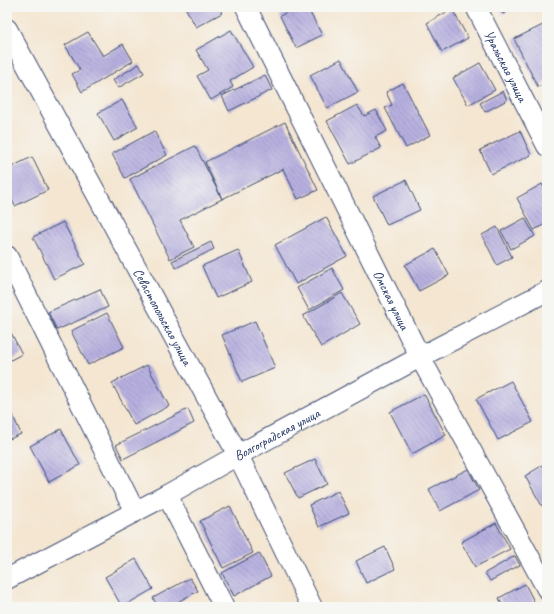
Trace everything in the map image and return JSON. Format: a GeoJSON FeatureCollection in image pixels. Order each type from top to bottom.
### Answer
{"type":"FeatureCollection","features":[{"type":"Feature","properties":{"kind":"street","name":"Омская улица"},"geometry":{"type":"LineString","coordinates":[[246,7],[420,357],[547,589]]}},
{"type":"Feature","properties":{"kind":"street","name":"Уральская улица"},"geometry":{"type":"LineString","coordinates":[[476,7],[547,146]]}},
{"type":"Feature","properties":{"kind":"street","name":"Севастопольская улица"},"geometry":{"type":"LineString","coordinates":[[7,29],[238,454],[312,607]]}},
{"type":"Feature","properties":{"kind":"street"},"geometry":{"type":"LineString","coordinates":[[7,256],[135,512]]}},
{"type":"Feature","properties":{"kind":"street","name":"Волгоградская улица"},"geometry":{"type":"LineString","coordinates":[[7,579],[168,495],[238,454],[547,291]]}},
{"type":"Feature","properties":{"kind":"street"},"geometry":{"type":"LineString","coordinates":[[168,495],[224,607]]}},
{"type":"Feature","properties":{"kind":"building"},"geometry":{"type":"Polygon","coordinates":[[[185,7],[219,7],[222,13],[196,27],[185,7]]]}},
{"type":"Feature","properties":{"kind":"building"},"geometry":{"type":"Polygon","coordinates":[[[296,7],[307,7],[322,35],[296,48],[280,16],[296,7]]]}},
{"type":"Feature","properties":{"kind":"building"},"geometry":{"type":"Polygon","coordinates":[[[499,7],[515,7],[503,14],[499,7]]]}},
{"type":"Feature","properties":{"kind":"building"},"geometry":{"type":"Polygon","coordinates":[[[452,9],[468,38],[442,52],[427,23],[452,9]]]}},
{"type":"Feature","properties":{"kind":"building"},"geometry":{"type":"Polygon","coordinates":[[[545,24],[547,29],[547,82],[538,87],[514,39],[545,24]]]}},
{"type":"Feature","properties":{"kind":"building"},"geometry":{"type":"Polygon","coordinates":[[[231,30],[253,67],[230,81],[233,87],[211,100],[197,76],[208,70],[196,50],[231,30]]]}},
{"type":"Feature","properties":{"kind":"building"},"geometry":{"type":"Polygon","coordinates":[[[88,32],[103,56],[123,44],[133,61],[82,92],[72,74],[80,70],[65,45],[88,32]]]}},
{"type":"Feature","properties":{"kind":"building"},"geometry":{"type":"Polygon","coordinates":[[[341,59],[358,92],[327,108],[310,75],[341,59]]]}},
{"type":"Feature","properties":{"kind":"building"},"geometry":{"type":"Polygon","coordinates":[[[480,63],[495,90],[468,105],[453,78],[480,63]]]}},
{"type":"Feature","properties":{"kind":"building"},"geometry":{"type":"Polygon","coordinates":[[[139,64],[144,73],[118,88],[113,80],[139,64]]]}},
{"type":"Feature","properties":{"kind":"building"},"geometry":{"type":"Polygon","coordinates":[[[265,75],[272,90],[229,111],[222,96],[265,75]]]}},
{"type":"Feature","properties":{"kind":"building"},"geometry":{"type":"Polygon","coordinates":[[[403,83],[430,135],[406,148],[385,108],[392,105],[386,92],[403,83]]]}},
{"type":"Feature","properties":{"kind":"building"},"geometry":{"type":"Polygon","coordinates":[[[503,91],[507,100],[485,112],[480,103],[503,91]]]}},
{"type":"Feature","properties":{"kind":"building"},"geometry":{"type":"Polygon","coordinates":[[[122,100],[138,127],[114,141],[98,113],[122,100]]]}},
{"type":"Feature","properties":{"kind":"building"},"geometry":{"type":"Polygon","coordinates":[[[357,105],[364,116],[376,110],[387,131],[375,137],[381,148],[350,164],[327,121],[357,105]]]}},
{"type":"Feature","properties":{"kind":"building"},"geometry":{"type":"Polygon","coordinates":[[[285,122],[318,190],[298,199],[283,169],[222,199],[205,162],[285,122]]]}},
{"type":"Feature","properties":{"kind":"building"},"geometry":{"type":"Polygon","coordinates":[[[154,131],[167,155],[125,178],[112,154],[154,131]]]}},
{"type":"Feature","properties":{"kind":"building"},"geometry":{"type":"Polygon","coordinates":[[[520,131],[531,155],[491,174],[480,150],[520,131]]]}},
{"type":"Feature","properties":{"kind":"building"},"geometry":{"type":"Polygon","coordinates":[[[195,146],[222,199],[180,220],[194,247],[170,259],[130,179],[195,146]]]}},
{"type":"Feature","properties":{"kind":"building"},"geometry":{"type":"Polygon","coordinates":[[[32,157],[48,190],[15,206],[7,190],[7,169],[32,157]]]}},
{"type":"Feature","properties":{"kind":"building"},"geometry":{"type":"Polygon","coordinates":[[[406,180],[420,210],[387,225],[373,196],[406,180]]]}},
{"type":"Feature","properties":{"kind":"building"},"geometry":{"type":"Polygon","coordinates":[[[542,184],[547,193],[547,223],[534,230],[517,198],[542,184]]]}},
{"type":"Feature","properties":{"kind":"building"},"geometry":{"type":"Polygon","coordinates":[[[326,217],[347,256],[296,284],[275,245],[326,217]]]}},
{"type":"Feature","properties":{"kind":"building"},"geometry":{"type":"Polygon","coordinates":[[[525,218],[535,236],[511,249],[501,231],[525,218]]]}},
{"type":"Feature","properties":{"kind":"building"},"geometry":{"type":"Polygon","coordinates":[[[63,222],[85,264],[54,279],[33,237],[63,222]]]}},
{"type":"Feature","properties":{"kind":"building"},"geometry":{"type":"Polygon","coordinates":[[[497,227],[512,257],[497,265],[482,235],[497,227]]]}},
{"type":"Feature","properties":{"kind":"building"},"geometry":{"type":"Polygon","coordinates":[[[211,242],[214,249],[176,268],[172,261],[211,242]]]}},
{"type":"Feature","properties":{"kind":"building"},"geometry":{"type":"Polygon","coordinates":[[[435,249],[449,275],[419,291],[405,265],[435,249]]]}},
{"type":"Feature","properties":{"kind":"building"},"geometry":{"type":"Polygon","coordinates":[[[238,250],[252,282],[216,298],[202,266],[238,250]]]}},
{"type":"Feature","properties":{"kind":"building"},"geometry":{"type":"Polygon","coordinates":[[[332,268],[344,290],[309,310],[297,288],[332,268]]]}},
{"type":"Feature","properties":{"kind":"building"},"geometry":{"type":"Polygon","coordinates":[[[100,289],[108,307],[57,330],[48,312],[100,289]]]}},
{"type":"Feature","properties":{"kind":"building"},"geometry":{"type":"Polygon","coordinates":[[[342,293],[360,324],[321,347],[303,316],[342,293]]]}},
{"type":"Feature","properties":{"kind":"building"},"geometry":{"type":"Polygon","coordinates":[[[107,313],[124,347],[88,365],[71,331],[107,313]]]}},
{"type":"Feature","properties":{"kind":"building"},"geometry":{"type":"Polygon","coordinates":[[[255,321],[275,368],[242,382],[222,335],[255,321]]]}},
{"type":"Feature","properties":{"kind":"building"},"geometry":{"type":"Polygon","coordinates":[[[7,325],[22,354],[7,362],[7,325]]]}},
{"type":"Feature","properties":{"kind":"building"},"geometry":{"type":"Polygon","coordinates":[[[147,365],[169,406],[134,425],[112,383],[147,365]]]}},
{"type":"Feature","properties":{"kind":"building"},"geometry":{"type":"Polygon","coordinates":[[[511,381],[533,422],[498,440],[476,399],[511,381]]]}},
{"type":"Feature","properties":{"kind":"building"},"geometry":{"type":"Polygon","coordinates":[[[424,394],[446,435],[412,454],[390,412],[424,394]]]}},
{"type":"Feature","properties":{"kind":"building"},"geometry":{"type":"Polygon","coordinates":[[[7,402],[21,434],[7,440],[7,402]]]}},
{"type":"Feature","properties":{"kind":"building"},"geometry":{"type":"Polygon","coordinates":[[[188,409],[194,423],[123,459],[116,445],[188,409]]]}},
{"type":"Feature","properties":{"kind":"building"},"geometry":{"type":"Polygon","coordinates":[[[61,429],[80,465],[49,482],[30,446],[61,429]]]}},
{"type":"Feature","properties":{"kind":"building"},"geometry":{"type":"Polygon","coordinates":[[[315,459],[327,484],[298,498],[285,473],[315,459]]]}},
{"type":"Feature","properties":{"kind":"building"},"geometry":{"type":"Polygon","coordinates":[[[543,465],[547,472],[547,503],[542,506],[525,476],[543,465]]]}},
{"type":"Feature","properties":{"kind":"building"},"geometry":{"type":"Polygon","coordinates":[[[468,469],[479,490],[440,511],[429,489],[468,469]]]}},
{"type":"Feature","properties":{"kind":"building"},"geometry":{"type":"Polygon","coordinates":[[[338,491],[349,513],[319,527],[309,505],[338,491]]]}},
{"type":"Feature","properties":{"kind":"building"},"geometry":{"type":"Polygon","coordinates":[[[230,506],[253,553],[223,568],[200,521],[230,506]]]}},
{"type":"Feature","properties":{"kind":"building"},"geometry":{"type":"Polygon","coordinates":[[[496,523],[510,549],[475,567],[461,542],[496,523]]]}},
{"type":"Feature","properties":{"kind":"building"},"geometry":{"type":"Polygon","coordinates":[[[385,547],[395,569],[366,583],[356,561],[385,547]]]}},
{"type":"Feature","properties":{"kind":"building"},"geometry":{"type":"Polygon","coordinates":[[[259,553],[271,576],[234,596],[222,573],[259,553]]]}},
{"type":"Feature","properties":{"kind":"building"},"geometry":{"type":"Polygon","coordinates":[[[515,556],[520,565],[490,581],[485,573],[515,556]]]}},
{"type":"Feature","properties":{"kind":"building"},"geometry":{"type":"Polygon","coordinates":[[[136,559],[153,589],[122,607],[105,577],[136,559]]]}},
{"type":"Feature","properties":{"kind":"building"},"geometry":{"type":"Polygon","coordinates":[[[190,578],[198,591],[168,607],[158,607],[153,598],[190,578]]]}},
{"type":"Feature","properties":{"kind":"building"},"geometry":{"type":"Polygon","coordinates":[[[525,584],[537,607],[503,607],[499,598],[525,584]]]}}]}
